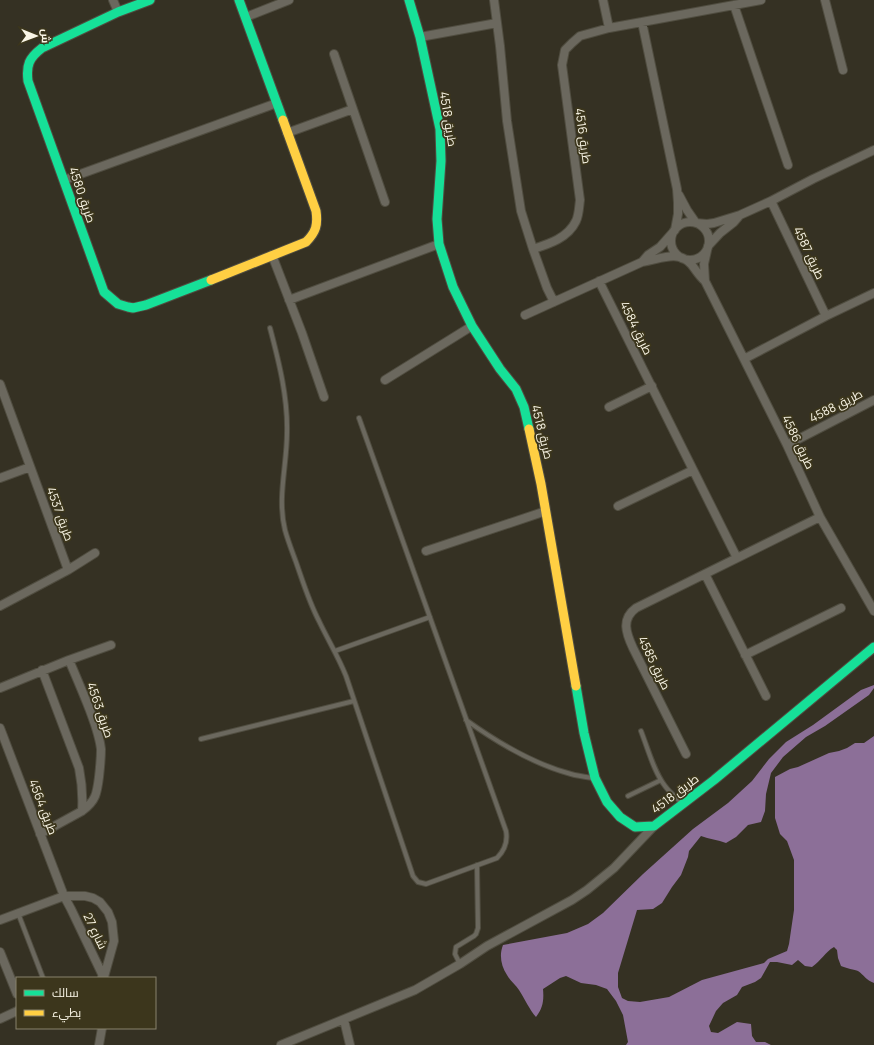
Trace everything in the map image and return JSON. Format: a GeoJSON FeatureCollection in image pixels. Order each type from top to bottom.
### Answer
{"type":"FeatureCollection","features":[{"type":"Feature","properties":{"kind":"street"},"geometry":{"type":"LineString","coordinates":[[113,0],[118,12]]}},
{"type":"Feature","properties":{"kind":"street","name":"طريق 4580"},"geometry":{"type":"LineString","coordinates":[[150,0],[118,12],[42,48],[34,54],[29,62],[27,72],[28,81],[104,292],[111,300],[121,306],[129,308],[146,305],[306,242],[312,237],[316,230],[318,220],[316,211],[239,0]]}},
{"type":"Feature","properties":{"kind":"street"},"geometry":{"type":"LineString","coordinates":[[246,17],[289,0]]}},
{"type":"Feature","properties":{"kind":"street","name":"طريق 4518"},"geometry":{"type":"LineString","coordinates":[[409,0],[420,37],[440,129],[441,161],[437,219],[439,244],[453,287],[472,326],[500,369],[516,389],[524,407],[541,484],[589,755],[595,778],[607,802],[620,816],[635,827],[654,826],[661,822],[874,647]]}},
{"type":"Feature","properties":{"kind":"street"},"geometry":{"type":"LineString","coordinates":[[494,0],[507,121],[521,211],[547,288],[554,302]]}},
{"type":"Feature","properties":{"kind":"street"},"geometry":{"type":"LineString","coordinates":[[603,0],[609,28]]}},
{"type":"Feature","properties":{"kind":"street","name":"طريق 4516"},"geometry":{"type":"LineString","coordinates":[[533,249],[552,242],[571,230],[577,221],[579,211],[580,200],[562,65],[565,50],[580,36],[609,28],[761,0]]}},
{"type":"Feature","properties":{"kind":"street"},"geometry":{"type":"LineString","coordinates":[[825,0],[843,70]]}},
{"type":"Feature","properties":{"kind":"street"},"geometry":{"type":"LineString","coordinates":[[734,5],[788,165]]}},
{"type":"Feature","properties":{"kind":"street"},"geometry":{"type":"LineString","coordinates":[[642,22],[677,189],[678,214],[675,230],[672,236],[673,247],[676,252],[685,259]]}},
{"type":"Feature","properties":{"kind":"street"},"geometry":{"type":"LineString","coordinates":[[420,37],[497,23]]}},
{"type":"Feature","properties":{"kind":"street"},"geometry":{"type":"LineString","coordinates":[[334,54],[385,202]]}},
{"type":"Feature","properties":{"kind":"street"},"geometry":{"type":"LineString","coordinates":[[64,180],[276,103]]}},
{"type":"Feature","properties":{"kind":"street"},"geometry":{"type":"LineString","coordinates":[[287,133],[352,109]]}},
{"type":"Feature","properties":{"kind":"street"},"geometry":{"type":"LineString","coordinates":[[642,262],[648,255],[660,247],[679,226],[684,223],[714,223],[740,215],[813,178],[874,150]]}},
{"type":"Feature","properties":{"kind":"street"},"geometry":{"type":"LineString","coordinates":[[525,315],[642,262],[670,256],[691,260],[702,256],[708,246],[708,235],[701,226],[696,223],[687,210],[677,189]]}},
{"type":"Feature","properties":{"kind":"street","name":"طريق 4587"},"geometry":{"type":"LineString","coordinates":[[771,200],[826,316]]}},
{"type":"Feature","properties":{"kind":"street"},"geometry":{"type":"LineString","coordinates":[[708,246],[740,215]]}},
{"type":"Feature","properties":{"kind":"street"},"geometry":{"type":"LineString","coordinates":[[289,300],[439,244]]}},
{"type":"Feature","properties":{"kind":"street","name":"طريق 4586"},"geometry":{"type":"LineString","coordinates":[[708,246],[704,264],[705,281],[787,445],[820,517],[874,611]]}},
{"type":"Feature","properties":{"kind":"street"},"geometry":{"type":"LineString","coordinates":[[272,255],[302,333],[324,397]]}},
{"type":"Feature","properties":{"kind":"street","name":"طريق 4586"},"geometry":{"type":"LineString","coordinates":[[685,259],[705,281]]}},
{"type":"Feature","properties":{"kind":"street","name":"طريق 4584"},"geometry":{"type":"LineString","coordinates":[[599,281],[737,558]]}},
{"type":"Feature","properties":{"kind":"street"},"geometry":{"type":"LineString","coordinates":[[744,359],[874,292]]}},
{"type":"Feature","properties":{"kind":"street"},"geometry":{"type":"LineString","coordinates":[[385,380],[472,326]]}},
{"type":"Feature","properties":{"kind":"street","name":"طريق 4537"},"geometry":{"type":"LineString","coordinates":[[0,384],[68,570]]}},
{"type":"Feature","properties":{"kind":"street"},"geometry":{"type":"LineString","coordinates":[[609,407],[652,386]]}},
{"type":"Feature","properties":{"kind":"street","name":"طريق 4588"},"geometry":{"type":"LineString","coordinates":[[787,445],[873,404]]}},
{"type":"Feature","properties":{"kind":"street"},"geometry":{"type":"LineString","coordinates":[[0,478],[30,467]]}},
{"type":"Feature","properties":{"kind":"street"},"geometry":{"type":"LineString","coordinates":[[618,506],[693,470]]}},
{"type":"Feature","properties":{"kind":"street"},"geometry":{"type":"LineString","coordinates":[[426,551],[546,511]]}},
{"type":"Feature","properties":{"kind":"street","name":"طريق 4585"},"geometry":{"type":"LineString","coordinates":[[686,754],[632,648],[627,636],[627,619],[631,612],[636,608],[820,517]]}},
{"type":"Feature","properties":{"kind":"street"},"geometry":{"type":"LineString","coordinates":[[0,606],[68,570],[95,553]]}},
{"type":"Feature","properties":{"kind":"street"},"geometry":{"type":"LineString","coordinates":[[705,574],[766,696]]}},
{"type":"Feature","properties":{"kind":"street"},"geometry":{"type":"LineString","coordinates":[[746,655],[841,608]]}},
{"type":"Feature","properties":{"kind":"street"},"geometry":{"type":"LineString","coordinates":[[0,688],[42,670],[111,644]]}},
{"type":"Feature","properties":{"kind":"street","name":"طريق 4563"},"geometry":{"type":"LineString","coordinates":[[40,834],[82,811],[93,801],[96,795],[101,763],[101,749],[95,722],[69,660]]}},
{"type":"Feature","properties":{"kind":"street"},"geometry":{"type":"LineString","coordinates":[[42,670],[80,768],[83,797],[82,811]]}},
{"type":"Feature","properties":{"kind":"street","name":"طريق 4564"},"geometry":{"type":"LineString","coordinates":[[0,728],[64,896]]}},
{"type":"Feature","properties":{"kind":"street"},"geometry":{"type":"LineString","coordinates":[[281,1045],[415,990],[460,964],[487,946],[572,900],[614,868],[654,826]]}},
{"type":"Feature","properties":{"kind":"street"},"geometry":{"type":"LineString","coordinates":[[0,920],[64,896],[85,896],[93,898],[100,902],[108,912],[112,922],[114,941],[103,977]]}},
{"type":"Feature","properties":{"kind":"street","name":"شارع 27"},"geometry":{"type":"LineString","coordinates":[[64,896],[103,977]]}},
{"type":"Feature","properties":{"kind":"street"},"geometry":{"type":"LineString","coordinates":[[0,952],[16,992]]}},
{"type":"Feature","properties":{"kind":"street"},"geometry":{"type":"LineString","coordinates":[[0,1019],[16,1011]]}},
{"type":"Feature","properties":{"kind":"street"},"geometry":{"type":"LineString","coordinates":[[344,1020],[350,1045]]}},
{"type":"Feature","properties":{"kind":"street"},"geometry":{"type":"LineString","coordinates":[[99,1045],[102,1029]]}},
{"type":"Feature","properties":{"kind":"lane"},"geometry":{"type":"LineString","coordinates":[[270,328],[280,371],[286,415],[287,438],[282,502],[285,530],[309,599],[346,676],[411,873],[415,880],[426,884],[497,858],[505,849],[507,837],[359,418]]}},
{"type":"Feature","properties":{"kind":"lane"},"geometry":{"type":"LineString","coordinates":[[335,651],[430,617]]}},
{"type":"Feature","properties":{"kind":"lane"},"geometry":{"type":"LineString","coordinates":[[201,739],[354,701]]}},
{"type":"Feature","properties":{"kind":"lane"},"geometry":{"type":"LineString","coordinates":[[466,720],[499,742],[534,760],[572,774],[595,778]]}},
{"type":"Feature","properties":{"kind":"lane"},"geometry":{"type":"LineString","coordinates":[[641,731],[661,780],[666,787],[684,804]]}},
{"type":"Feature","properties":{"kind":"lane"},"geometry":{"type":"LineString","coordinates":[[628,796],[661,780]]}},
{"type":"Feature","properties":{"kind":"lane"},"geometry":{"type":"LineString","coordinates":[[460,964],[455,954],[456,947],[474,936],[478,928],[477,865]]}},
{"type":"Feature","properties":{"kind":"lane"},"geometry":{"type":"LineString","coordinates":[[18,913],[43,977]]}},
{"type":"Feature","properties":{"kind":"shaded area"},"geometry":{"type":"Polygon","coordinates":[[[874,685],[874,688],[869,695],[825,726],[806,737],[783,757],[771,773],[766,794],[765,811],[761,822],[748,825],[736,837],[726,843],[701,836],[689,851],[681,875],[662,903],[653,909],[637,910],[618,973],[618,987],[622,998],[628,1001],[640,1002],[669,997],[702,980],[764,963],[768,959],[787,951],[794,910],[794,860],[787,841],[780,834],[775,818],[775,777],[790,769],[829,753],[847,748],[855,743],[864,743],[874,736],[874,983],[858,971],[841,966],[837,950],[834,947],[812,967],[805,966],[798,960],[792,965],[770,962],[761,978],[742,987],[737,995],[723,1003],[716,1011],[709,1026],[711,1032],[718,1033],[737,1022],[751,1024],[752,1036],[756,1042],[765,1042],[771,1045],[626,1045],[628,1042],[623,1015],[616,1001],[607,989],[596,985],[581,983],[566,976],[560,978],[543,989],[542,1004],[536,1017],[518,988],[508,977],[503,968],[501,957],[503,945],[567,933],[588,924],[603,913],[643,874],[693,829],[728,803],[752,781],[769,759],[786,742],[813,725],[861,690],[874,685]]]}},
{"type":"Feature","properties":{"kind":"traffic: fast"},"geometry":{"type":"LineString","coordinates":[[150,0],[118,12],[42,48],[29,62],[28,81],[104,292],[118,304],[133,308],[146,305],[211,280]]}},
{"type":"Feature","properties":{"kind":"traffic: fast"},"geometry":{"type":"LineString","coordinates":[[239,0],[283,120]]}},
{"type":"Feature","properties":{"kind":"traffic: fast"},"geometry":{"type":"LineString","coordinates":[[409,0],[420,37],[440,129],[441,161],[437,219],[439,244],[453,287],[472,326],[500,369],[516,389],[524,407],[529,429]]}},
{"type":"Feature","properties":{"kind":"traffic: fast"},"geometry":{"type":"LineString","coordinates":[[576,686],[584,733],[595,778],[607,802],[620,817],[635,827],[654,826],[714,780],[874,647]]}},
{"type":"Feature","properties":{"kind":"traffic: slow"},"geometry":{"type":"LineString","coordinates":[[211,280],[306,242],[314,231],[317,220],[316,211],[283,120]]}},
{"type":"Feature","properties":{"kind":"traffic: slow"},"geometry":{"type":"LineString","coordinates":[[529,429],[541,484],[576,686]]}}]}
